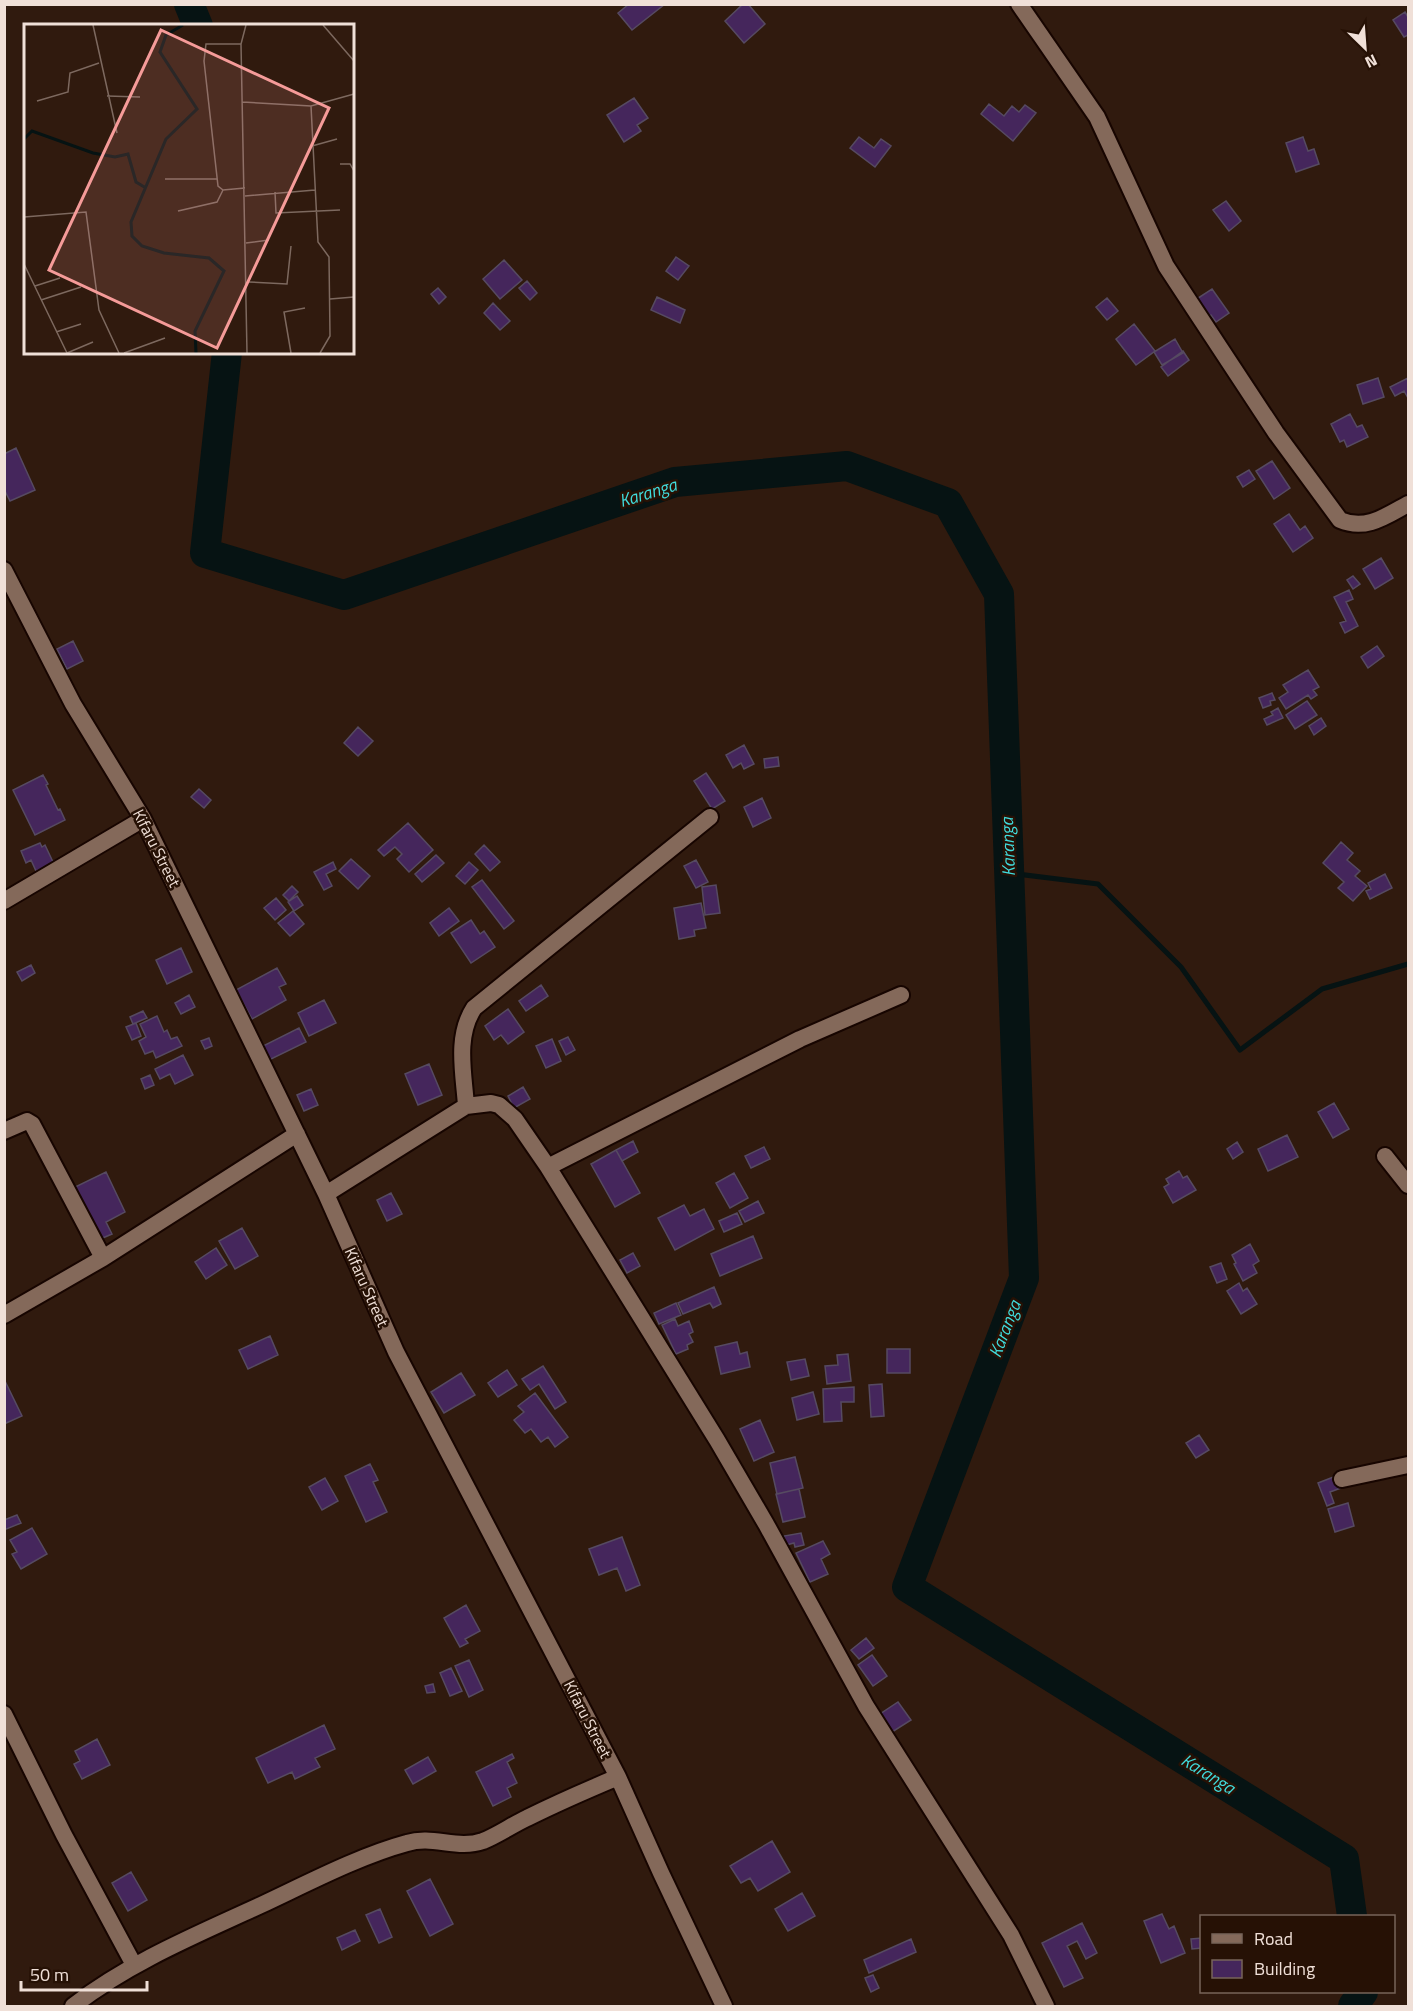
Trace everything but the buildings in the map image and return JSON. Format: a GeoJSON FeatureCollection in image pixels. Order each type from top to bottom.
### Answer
{"type":"FeatureCollection","features":[{"type":"Feature","properties":{"kind":"street"},"geometry":{"type":"LineString","coordinates":[[1019,4],[1097,117],[1166,266],[1276,433],[1340,520],[1352,525],[1367,524],[1408,504]]}},
{"type":"Feature","properties":{"kind":"street","name":"Kifaru Street"},"geometry":{"type":"LineString","coordinates":[[4,570],[73,704],[143,819],[326,1194],[396,1352],[618,1777],[724,2007]]}},
{"type":"Feature","properties":{"kind":"street"},"geometry":{"type":"LineString","coordinates":[[466,1106],[462,1041],[464,1027],[474,1008],[710,817]]}},
{"type":"Feature","properties":{"kind":"street"},"geometry":{"type":"LineString","coordinates":[[4,901],[143,819]]}},
{"type":"Feature","properties":{"kind":"street"},"geometry":{"type":"LineString","coordinates":[[548,1167],[800,1038],[901,995]]}},
{"type":"Feature","properties":{"kind":"street"},"geometry":{"type":"LineString","coordinates":[[326,1194],[466,1106],[491,1103],[505,1110],[515,1119],[548,1167],[717,1440],[866,1706],[1011,1935],[1046,2007]]}},
{"type":"Feature","properties":{"kind":"street"},"geometry":{"type":"LineString","coordinates":[[4,1131],[24,1121],[32,1124],[103,1258]]}},
{"type":"Feature","properties":{"kind":"street"},"geometry":{"type":"LineString","coordinates":[[4,1315],[103,1258],[297,1134]]}},
{"type":"Feature","properties":{"kind":"street"},"geometry":{"type":"LineString","coordinates":[[1385,1156],[1408,1185]]}},
{"type":"Feature","properties":{"kind":"street"},"geometry":{"type":"LineString","coordinates":[[1342,1479],[1408,1465]]}},
{"type":"Feature","properties":{"kind":"street"},"geometry":{"type":"LineString","coordinates":[[4,1714],[64,1835],[134,1965]]}},
{"type":"Feature","properties":{"kind":"street"},"geometry":{"type":"LineString","coordinates":[[74,2007],[92,1992],[134,1965],[383,1851],[409,1842],[434,1840],[462,1846],[482,1841],[562,1801],[618,1777]]}},
{"type":"Feature","properties":{"kind":"waterway","name":"Karanga"},"geometry":{"type":"LineString","coordinates":[[189,4],[197,24]]}},
{"type":"Feature","properties":{"kind":"waterway","name":"Karanga"},"geometry":{"type":"LineString","coordinates":[[227,354],[205,553],[344,595],[675,482],[847,466],[948,503],[999,594],[1024,1278],[907,1587],[1344,1859],[1352,1915]]}},
{"type":"Feature","properties":{"kind":"waterway"},"geometry":{"type":"LineString","coordinates":[[1009,873],[1098,884],[1181,967],[1240,1050],[1322,989],[1408,964]]}},
{"type":"Feature","properties":{"kind":"waterway","name":"Karanga"},"geometry":{"type":"LineString","coordinates":[[1353,2006],[1362,1993]]}}]}
